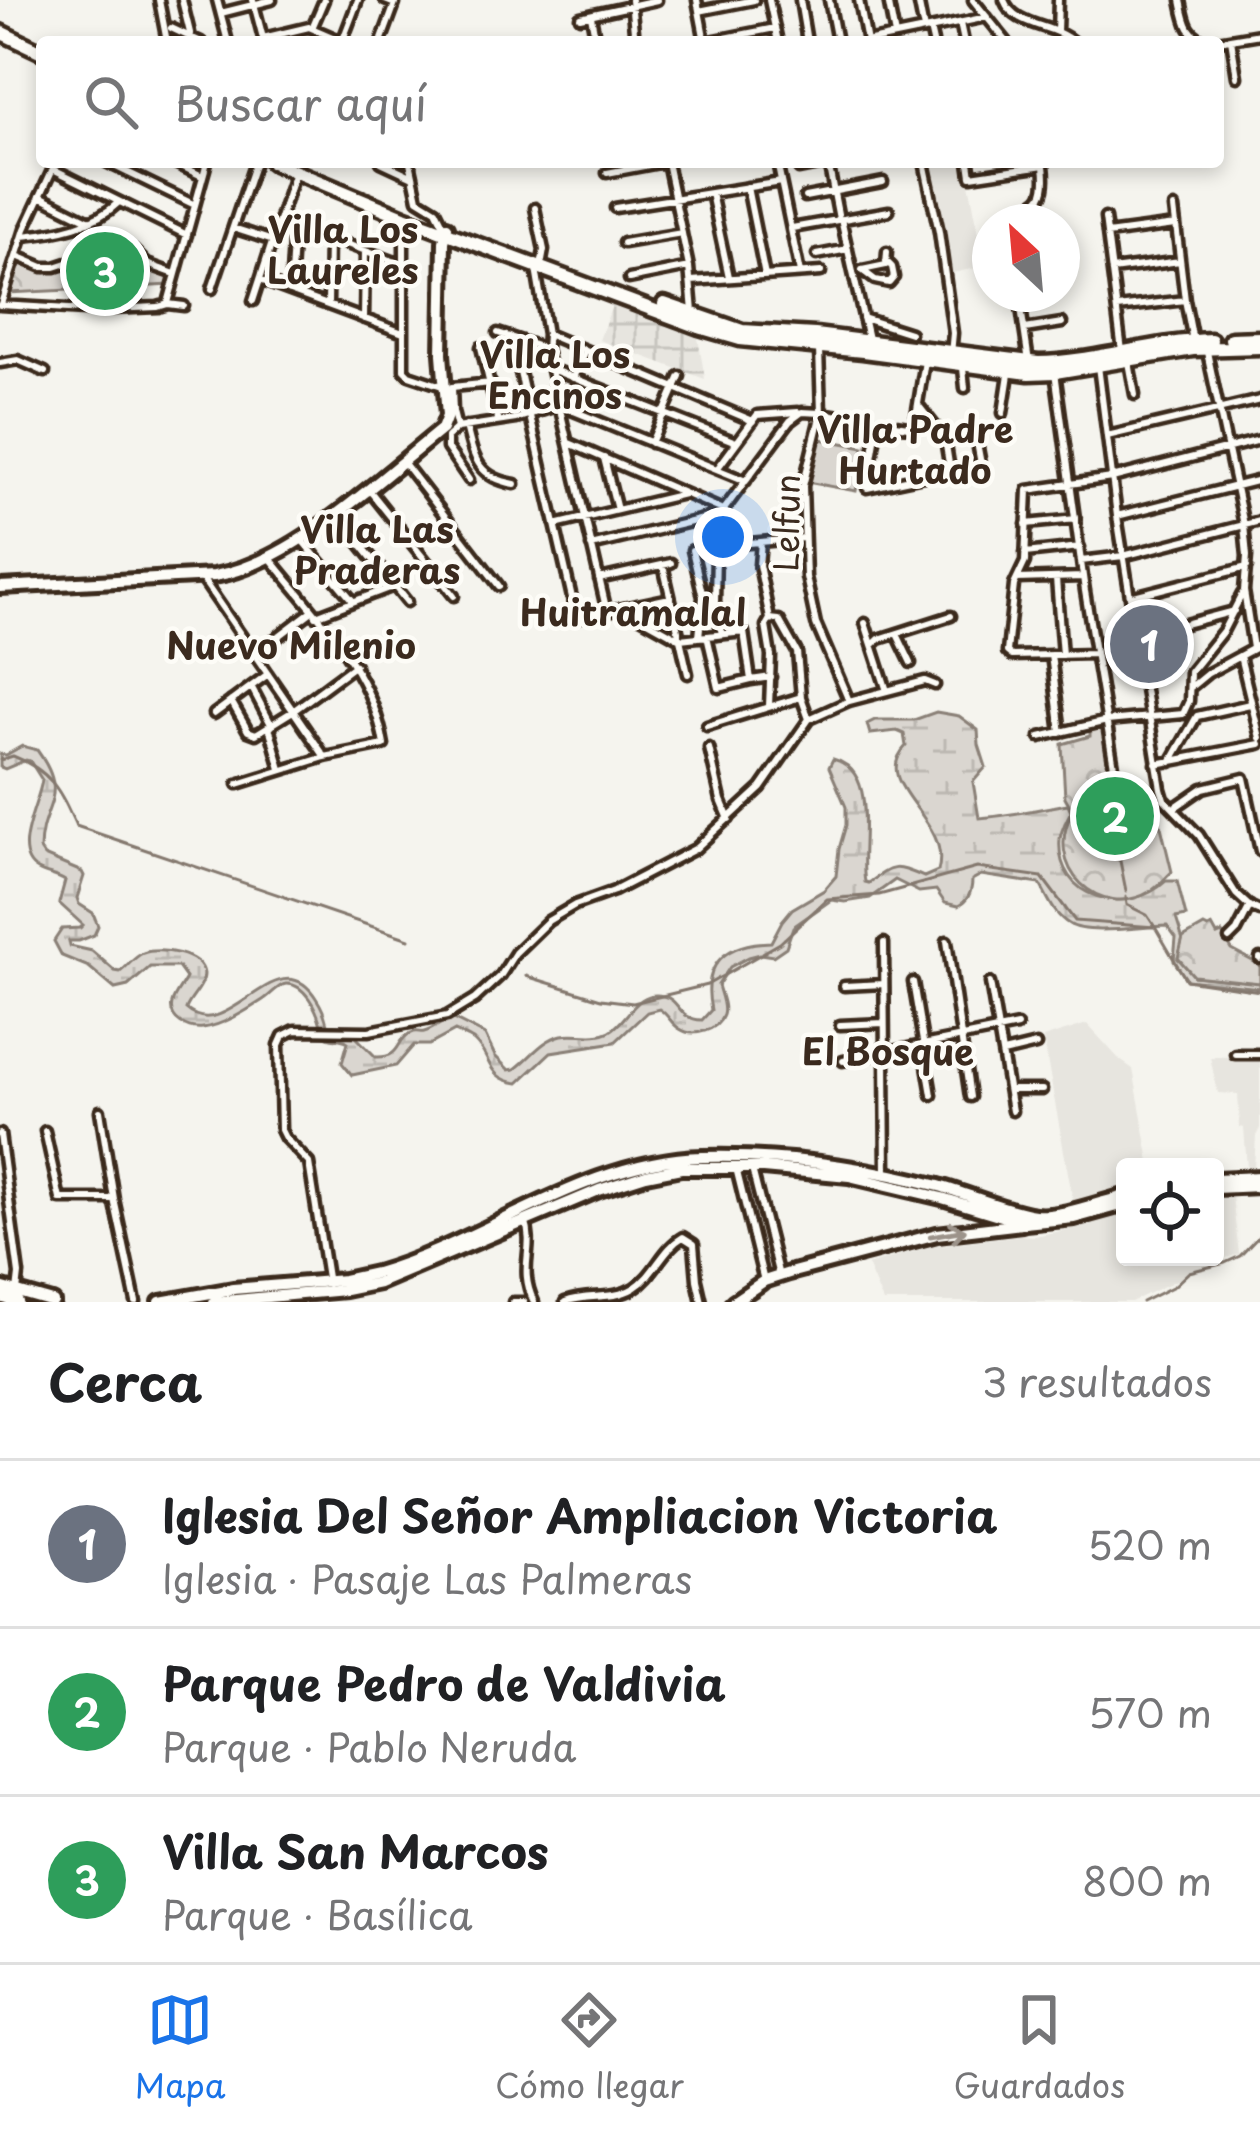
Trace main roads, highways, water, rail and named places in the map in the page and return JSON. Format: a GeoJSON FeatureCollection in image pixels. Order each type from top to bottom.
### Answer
{"type":"FeatureCollection","features":[{"type":"Feature","properties":{"kind":"main road"},"geometry":{"type":"LineString","coordinates":[[0,31],[36,46]]}},
{"type":"Feature","properties":{"kind":"main road"},"geometry":{"type":"LineString","coordinates":[[293,168],[740,339],[864,340]]}},
{"type":"Feature","properties":{"kind":"main road"},"geometry":{"type":"LineString","coordinates":[[685,317],[723,327],[864,340],[1010,370],[1098,361]]}},
{"type":"Feature","properties":{"kind":"main road"},"geometry":{"type":"LineString","coordinates":[[774,333],[925,359],[1055,372],[1125,355],[1260,342]]}},
{"type":"Feature","properties":{"kind":"waterway"},"geometry":{"type":"LineString","coordinates":[[0,760],[13,756],[45,775],[76,826],[409,939]]}},
{"type":"Feature","properties":{"kind":"waterway"},"geometry":{"type":"LineString","coordinates":[[1077,825],[1120,861]]}},
{"type":"Feature","properties":{"kind":"waterway"},"geometry":{"type":"LineString","coordinates":[[1120,845],[1126,891]]}},
{"type":"Feature","properties":{"kind":"waterway"},"geometry":{"type":"LineString","coordinates":[[526,976],[601,999],[633,1003],[707,985],[780,943],[827,899],[879,895],[977,868],[1042,877],[1075,921],[1155,927],[1186,980],[1260,991]]}},
{"type":"Feature","properties":{"kind":"waterway"},"geometry":{"type":"LineString","coordinates":[[1126,897],[1127,905],[1147,915],[1155,927]]}},
{"type":"Feature","properties":{"kind":"waterway"},"geometry":{"type":"LineString","coordinates":[[1142,1302],[1174,1286],[1189,1272],[1240,1256],[1260,1235]]}},
{"type":"Feature","properties":{"kind":"place","name":"Villa San Marcos"},"geometry":{"type":"Point","coordinates":[105,271]}},
{"type":"Feature","properties":{"kind":"place","name":"Iglesia Del Señor Ampliacion Victoria"},"geometry":{"type":"Point","coordinates":[1149,644]}},
{"type":"Feature","properties":{"kind":"place","name":"Parque Pedro de Valdivia"},"geometry":{"type":"Point","coordinates":[1115,816]}},
{"type":"Feature","properties":{"kind":"district","name":"Villa Los Laureles"},"geometry":{"type":"Point","coordinates":[343,248]}},
{"type":"Feature","properties":{"kind":"district","name":"Villa Los Encinos"},"geometry":{"type":"Point","coordinates":[555,374]}},
{"type":"Feature","properties":{"kind":"district","name":"Villa Padre Hurtado"},"geometry":{"type":"Point","coordinates":[915,448]}},
{"type":"Feature","properties":{"kind":"district","name":"Villa Las Praderas"},"geometry":{"type":"Point","coordinates":[377,548]}},
{"type":"Feature","properties":{"kind":"district","name":"Huitramalal"},"geometry":{"type":"Point","coordinates":[633,611]}},
{"type":"Feature","properties":{"kind":"district","name":"Nuevo Milenio"},"geometry":{"type":"Point","coordinates":[291,644]}},
{"type":"Feature","properties":{"kind":"district","name":"El Bosque"},"geometry":{"type":"Point","coordinates":[888,1050]}}]}
